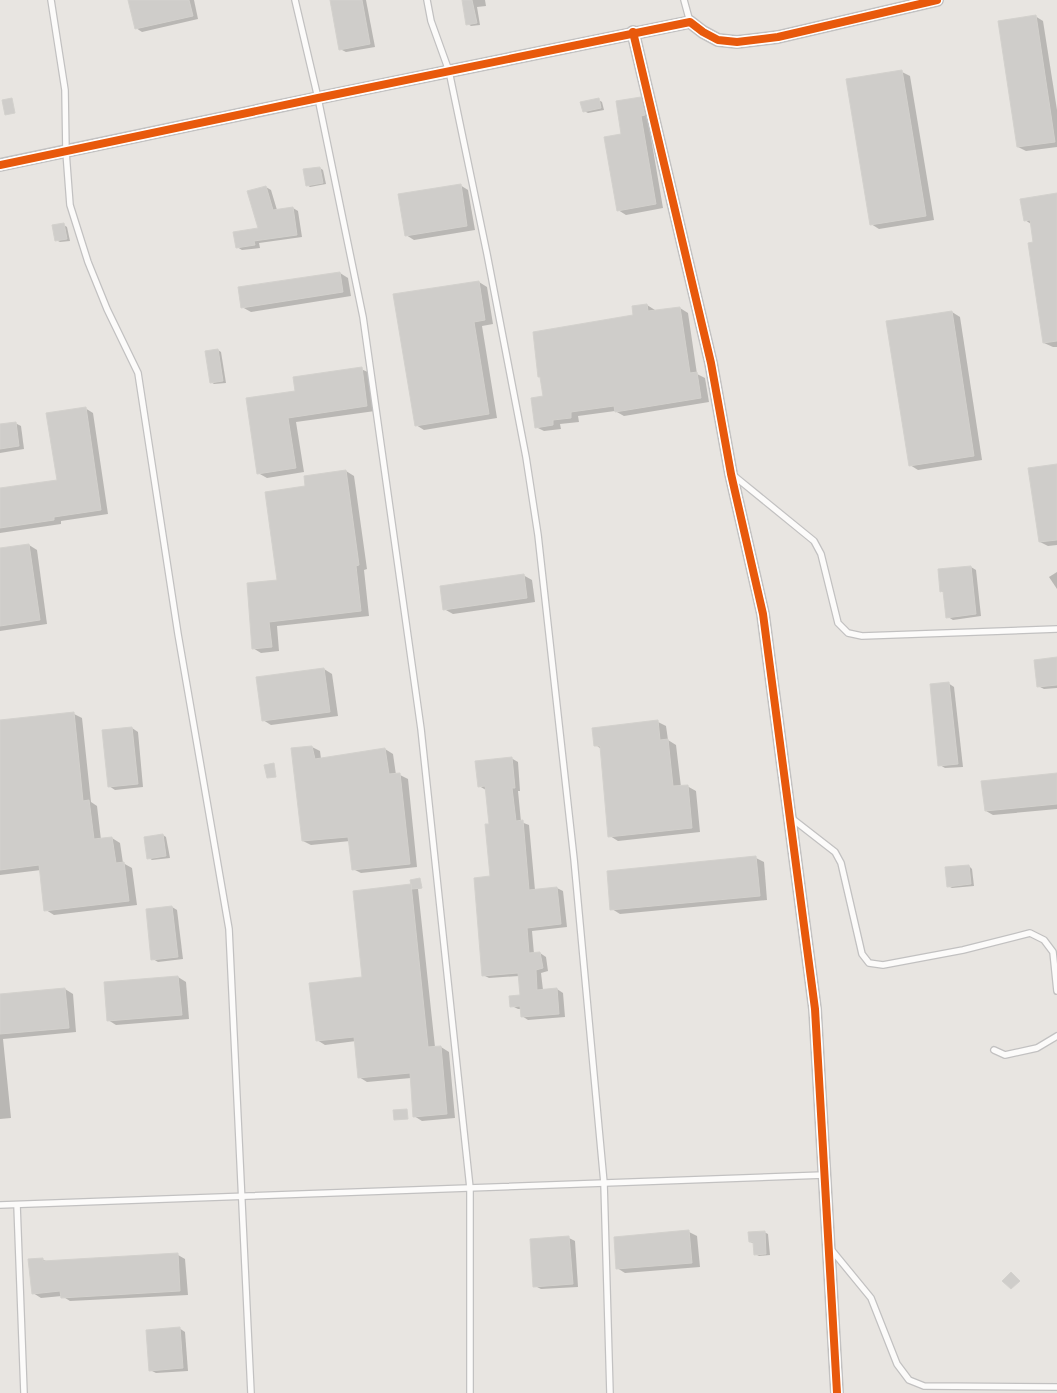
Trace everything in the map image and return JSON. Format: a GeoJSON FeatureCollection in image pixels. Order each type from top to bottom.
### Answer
{"type":"FeatureCollection","features":[{"type":"Feature","properties":{"kind":"street"},"geometry":{"type":"LineString","coordinates":[[0,166],[633,32],[690,22],[718,40],[737,42],[787,35],[937,0]]}},
{"type":"Feature","properties":{"kind":"street"},"geometry":{"type":"LineString","coordinates":[[633,32],[712,363],[731,474],[763,614],[815,1009],[837,1393]]}},
{"type":"Feature","properties":{"kind":"lane"},"geometry":{"type":"LineString","coordinates":[[51,0],[65,90],[66,152],[70,205],[88,262],[107,309],[138,373],[178,634],[229,928],[252,1393]]}},
{"type":"Feature","properties":{"kind":"lane"},"geometry":{"type":"LineString","coordinates":[[295,0],[318,98],[363,317],[422,739],[470,1188],[470,1393]]}},
{"type":"Feature","properties":{"kind":"lane"},"geometry":{"type":"LineString","coordinates":[[427,0],[431,22],[449,71],[488,254],[519,418],[538,535],[574,859],[604,1183],[610,1393]]}},
{"type":"Feature","properties":{"kind":"lane"},"geometry":{"type":"LineString","coordinates":[[684,0],[690,22]]}},
{"type":"Feature","properties":{"kind":"lane"},"geometry":{"type":"LineString","coordinates":[[731,474],[814,541],[821,554],[838,623],[848,633],[862,636],[1057,629]]}},
{"type":"Feature","properties":{"kind":"lane"},"geometry":{"type":"LineString","coordinates":[[790,817],[835,852],[841,863],[862,954],[869,963],[883,965],[963,950],[1030,933],[1044,940],[1053,952],[1057,991]]}},
{"type":"Feature","properties":{"kind":"lane"},"geometry":{"type":"LineString","coordinates":[[994,1050],[1005,1055],[1037,1048],[1057,1036]]}},
{"type":"Feature","properties":{"kind":"lane"},"geometry":{"type":"LineString","coordinates":[[0,1205],[824,1175]]}},
{"type":"Feature","properties":{"kind":"lane"},"geometry":{"type":"LineString","coordinates":[[17,1205],[24,1393]]}},
{"type":"Feature","properties":{"kind":"lane"},"geometry":{"type":"LineString","coordinates":[[828,1246],[871,1298],[897,1364],[909,1380],[924,1386],[1057,1387]]}},
{"type":"Feature","properties":{"kind":"building"},"geometry":{"type":"Polygon","coordinates":[[[128,0],[189,0],[193,16],[135,29],[128,0]]]}},
{"type":"Feature","properties":{"kind":"building"},"geometry":{"type":"Polygon","coordinates":[[[330,0],[362,0],[370,44],[339,50],[330,0]]]}},
{"type":"Feature","properties":{"kind":"building"},"geometry":{"type":"Polygon","coordinates":[[[462,0],[472,0],[477,23],[466,25],[462,0]]]}},
{"type":"Feature","properties":{"kind":"building"},"geometry":{"type":"Polygon","coordinates":[[[1036,15],[1055,142],[1017,147],[998,21],[1036,15]]]}},
{"type":"Feature","properties":{"kind":"building"},"geometry":{"type":"Polygon","coordinates":[[[902,70],[926,216],[870,225],[846,79],[902,70]]]}},
{"type":"Feature","properties":{"kind":"building"},"geometry":{"type":"Polygon","coordinates":[[[641,97],[645,115],[641,116],[656,204],[617,211],[604,137],[621,134],[616,101],[641,97]]]}},
{"type":"Feature","properties":{"kind":"building"},"geometry":{"type":"Polygon","coordinates":[[[12,98],[15,113],[5,115],[2,100],[12,98]]]}},
{"type":"Feature","properties":{"kind":"building"},"geometry":{"type":"Polygon","coordinates":[[[599,98],[601,108],[583,112],[580,102],[599,98]]]}},
{"type":"Feature","properties":{"kind":"building"},"geometry":{"type":"Polygon","coordinates":[[[320,167],[323,183],[306,186],[303,169],[320,167]]]}},
{"type":"Feature","properties":{"kind":"building"},"geometry":{"type":"Polygon","coordinates":[[[461,184],[467,226],[405,236],[398,194],[461,184]]]}},
{"type":"Feature","properties":{"kind":"building"},"geometry":{"type":"Polygon","coordinates":[[[266,186],[273,210],[293,207],[297,235],[254,241],[255,245],[236,248],[233,232],[258,228],[247,191],[266,186]]]}},
{"type":"Feature","properties":{"kind":"building"},"geometry":{"type":"Polygon","coordinates":[[[1057,193],[1057,341],[1043,343],[1028,243],[1033,242],[1030,220],[1024,221],[1020,199],[1057,193]]]}},
{"type":"Feature","properties":{"kind":"building"},"geometry":{"type":"Polygon","coordinates":[[[64,223],[67,239],[55,241],[52,225],[64,223]]]}},
{"type":"Feature","properties":{"kind":"building"},"geometry":{"type":"Polygon","coordinates":[[[340,272],[343,292],[241,308],[238,287],[340,272]]]}},
{"type":"Feature","properties":{"kind":"building"},"geometry":{"type":"Polygon","coordinates":[[[479,281],[485,320],[474,322],[489,414],[415,426],[393,294],[479,281]]]}},
{"type":"Feature","properties":{"kind":"building"},"geometry":{"type":"Polygon","coordinates":[[[647,304],[648,311],[680,307],[690,373],[697,372],[701,398],[615,412],[614,406],[571,412],[571,418],[553,420],[553,425],[535,428],[531,398],[543,396],[540,377],[538,377],[533,332],[633,315],[632,306],[647,304]]]}},
{"type":"Feature","properties":{"kind":"building"},"geometry":{"type":"Polygon","coordinates":[[[952,311],[974,456],[909,466],[886,321],[952,311]]]}},
{"type":"Feature","properties":{"kind":"building"},"geometry":{"type":"Polygon","coordinates":[[[218,349],[223,381],[210,383],[205,351],[218,349]]]}},
{"type":"Feature","properties":{"kind":"building"},"geometry":{"type":"Polygon","coordinates":[[[362,367],[367,406],[288,418],[296,468],[257,474],[246,398],[295,391],[293,377],[362,367]]]}},
{"type":"Feature","properties":{"kind":"building"},"geometry":{"type":"Polygon","coordinates":[[[86,407],[101,510],[54,517],[54,520],[0,528],[0,488],[57,480],[46,413],[86,407]]]}},
{"type":"Feature","properties":{"kind":"building"},"geometry":{"type":"Polygon","coordinates":[[[16,422],[19,446],[0,449],[0,424],[16,422]]]}},
{"type":"Feature","properties":{"kind":"building"},"geometry":{"type":"Polygon","coordinates":[[[1057,464],[1057,540],[1039,542],[1028,468],[1057,464]]]}},
{"type":"Feature","properties":{"kind":"building"},"geometry":{"type":"Polygon","coordinates":[[[346,470],[359,565],[356,566],[361,611],[269,622],[272,647],[252,649],[247,583],[277,580],[265,492],[305,486],[304,476],[346,470]]]}},
{"type":"Feature","properties":{"kind":"building"},"geometry":{"type":"Polygon","coordinates":[[[29,544],[40,620],[0,626],[0,548],[29,544]]]}},
{"type":"Feature","properties":{"kind":"building"},"geometry":{"type":"Polygon","coordinates":[[[971,566],[976,614],[946,618],[943,591],[940,592],[938,569],[971,566]]]}},
{"type":"Feature","properties":{"kind":"building"},"geometry":{"type":"Polygon","coordinates":[[[524,574],[527,598],[443,610],[440,586],[524,574]]]}},
{"type":"Feature","properties":{"kind":"building"},"geometry":{"type":"Polygon","coordinates":[[[1057,657],[1057,685],[1037,687],[1034,660],[1057,657]]]}},
{"type":"Feature","properties":{"kind":"building"},"geometry":{"type":"Polygon","coordinates":[[[324,668],[330,712],[262,721],[256,677],[324,668]]]}},
{"type":"Feature","properties":{"kind":"building"},"geometry":{"type":"Polygon","coordinates":[[[949,682],[958,764],[938,766],[930,684],[949,682]]]}},
{"type":"Feature","properties":{"kind":"building"},"geometry":{"type":"Polygon","coordinates":[[[74,712],[83,801],[89,800],[94,839],[112,837],[116,863],[124,862],[129,901],[44,911],[39,865],[0,870],[0,720],[74,712]]]}},
{"type":"Feature","properties":{"kind":"building"},"geometry":{"type":"Polygon","coordinates":[[[658,720],[660,740],[668,739],[673,786],[688,785],[692,828],[608,837],[600,746],[594,746],[592,728],[658,720]]]}},
{"type":"Feature","properties":{"kind":"building"},"geometry":{"type":"Polygon","coordinates":[[[132,727],[138,784],[108,787],[102,730],[132,727]]]}},
{"type":"Feature","properties":{"kind":"building"},"geometry":{"type":"Polygon","coordinates":[[[312,746],[315,759],[385,748],[389,774],[400,773],[410,864],[352,870],[348,837],[302,841],[291,748],[312,746]]]}},
{"type":"Feature","properties":{"kind":"building"},"geometry":{"type":"Polygon","coordinates":[[[512,757],[515,788],[512,788],[516,821],[523,820],[529,890],[557,887],[561,924],[527,928],[529,953],[540,952],[543,968],[536,970],[537,990],[557,988],[559,1014],[521,1017],[520,1006],[510,1007],[509,996],[520,995],[518,973],[482,976],[474,878],[490,876],[485,824],[489,824],[485,786],[478,787],[475,761],[512,757]]]}},
{"type":"Feature","properties":{"kind":"building"},"geometry":{"type":"Polygon","coordinates":[[[274,763],[276,777],[267,778],[264,765],[274,763]]]}},
{"type":"Feature","properties":{"kind":"building"},"geometry":{"type":"Polygon","coordinates":[[[1057,773],[1057,804],[985,811],[981,781],[1057,773]]]}},
{"type":"Feature","properties":{"kind":"building"},"geometry":{"type":"Polygon","coordinates":[[[163,834],[166,856],[147,859],[144,837],[163,834]]]}},
{"type":"Feature","properties":{"kind":"building"},"geometry":{"type":"Polygon","coordinates":[[[756,856],[760,896],[610,910],[607,871],[756,856]]]}},
{"type":"Feature","properties":{"kind":"building"},"geometry":{"type":"Polygon","coordinates":[[[969,865],[971,884],[947,887],[945,867],[969,865]]]}},
{"type":"Feature","properties":{"kind":"building"},"geometry":{"type":"Polygon","coordinates":[[[420,878],[422,888],[412,889],[410,880],[420,878]]]}},
{"type":"Feature","properties":{"kind":"building"},"geometry":{"type":"Polygon","coordinates":[[[411,884],[428,1047],[441,1046],[447,1114],[413,1117],[410,1073],[358,1078],[354,1037],[316,1041],[309,983],[362,977],[353,891],[411,884]]]}},
{"type":"Feature","properties":{"kind":"building"},"geometry":{"type":"Polygon","coordinates":[[[172,906],[178,957],[151,960],[146,909],[172,906]]]}},
{"type":"Feature","properties":{"kind":"building"},"geometry":{"type":"Polygon","coordinates":[[[178,976],[182,1015],[107,1021],[104,982],[178,976]]]}},
{"type":"Feature","properties":{"kind":"building"},"geometry":{"type":"Polygon","coordinates":[[[65,988],[69,1028],[0,1034],[0,994],[65,988]]]}},
{"type":"Feature","properties":{"kind":"building"},"geometry":{"type":"Polygon","coordinates":[[[407,1109],[408,1119],[394,1120],[393,1110],[407,1109]]]}},
{"type":"Feature","properties":{"kind":"building"},"geometry":{"type":"Polygon","coordinates":[[[689,1230],[692,1263],[616,1269],[614,1237],[689,1230]]]}},
{"type":"Feature","properties":{"kind":"building"},"geometry":{"type":"Polygon","coordinates":[[[765,1231],[766,1254],[754,1255],[753,1242],[749,1242],[748,1232],[765,1231]]]}},
{"type":"Feature","properties":{"kind":"building"},"geometry":{"type":"Polygon","coordinates":[[[569,1236],[573,1284],[533,1287],[530,1239],[569,1236]]]}},
{"type":"Feature","properties":{"kind":"building"},"geometry":{"type":"Polygon","coordinates":[[[178,1253],[180,1291],[61,1298],[60,1291],[32,1294],[28,1259],[43,1258],[43,1261],[178,1253]]]}},
{"type":"Feature","properties":{"kind":"building"},"geometry":{"type":"Polygon","coordinates":[[[1011,1272],[1020,1281],[1011,1289],[1002,1281],[1011,1272]]]}},
{"type":"Feature","properties":{"kind":"building"},"geometry":{"type":"Polygon","coordinates":[[[180,1327],[183,1368],[149,1371],[146,1330],[180,1327]]]}},
{"type":"Feature","properties":{"kind":"cycle path"},"geometry":{"type":"LineString","coordinates":[[0,165],[690,22],[718,40],[737,42],[778,37],[937,0]]}},
{"type":"Feature","properties":{"kind":"cycle path"},"geometry":{"type":"LineString","coordinates":[[633,32],[711,363],[731,474],[763,614],[815,1009],[837,1393]]}}]}
